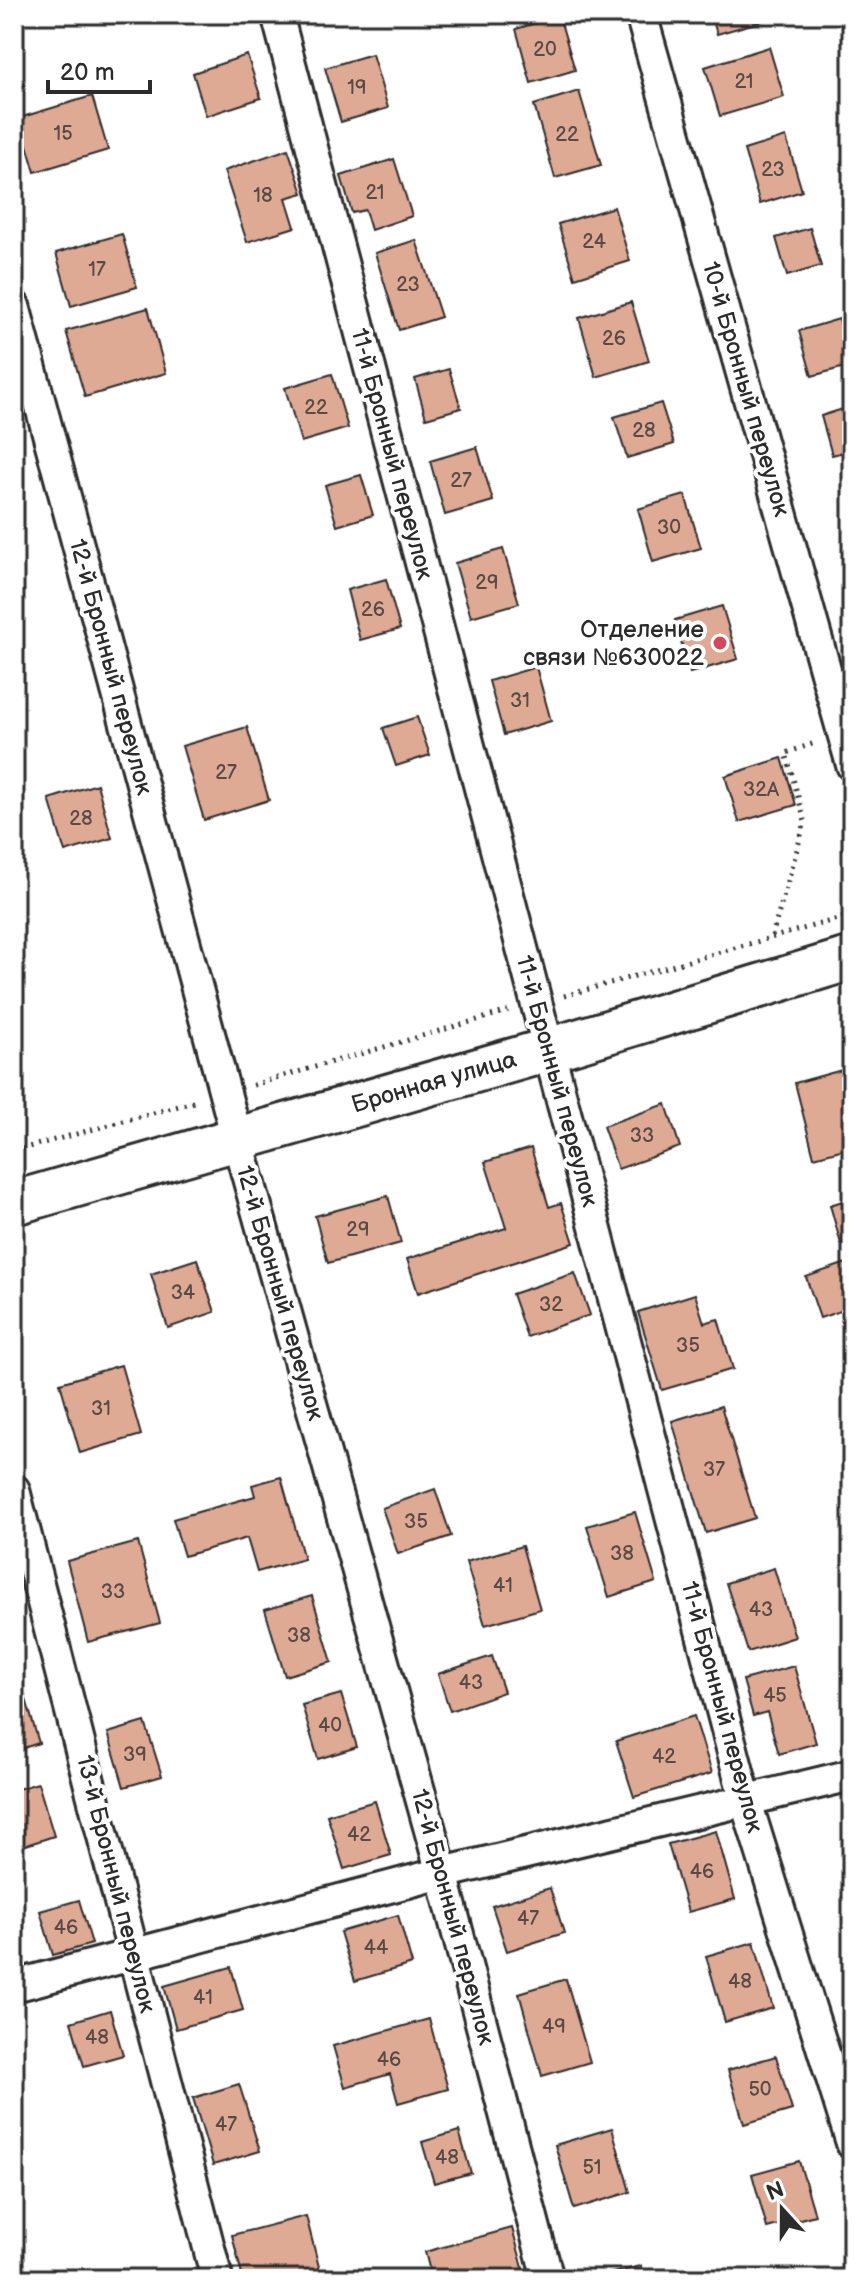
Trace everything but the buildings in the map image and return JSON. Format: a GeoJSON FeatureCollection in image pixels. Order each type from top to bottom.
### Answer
{"type":"FeatureCollection","features":[{"type":"Feature","properties":{"kind":"street","name":"11-й Бронный переулок"},"geometry":{"type":"LineString","coordinates":[[277,14],[746,1802],[852,2143]]}},
{"type":"Feature","properties":{"kind":"street","name":"10-й Бронный переулок"},"geometry":{"type":"LineString","coordinates":[[641,14],[852,765]]}},
{"type":"Feature","properties":{"kind":"street","name":"12-й Бронный переулок"},"geometry":{"type":"LineString","coordinates":[[14,306],[237,1138],[442,1873],[548,2279]]}},
{"type":"Feature","properties":{"kind":"street","name":"Бронная улица"},"geometry":{"type":"LineString","coordinates":[[14,1203],[548,1050],[852,958]]}},
{"type":"Feature","properties":{"kind":"street","name":"13-й Бронный переулок"},"geometry":{"type":"LineString","coordinates":[[14,1490],[217,2279]]}},
{"type":"Feature","properties":{"kind":"street"},"geometry":{"type":"LineString","coordinates":[[14,1986],[442,1873],[852,1775]]}},
{"type":"Feature","properties":{"kind":"path"},"geometry":{"type":"LineString","coordinates":[[772,937],[805,822],[786,753],[819,742],[838,715]]}},
{"type":"Feature","properties":{"kind":"path"},"geometry":{"type":"LineString","coordinates":[[14,1151],[852,915]]}},
{"type":"Feature","properties":{"kind":"place","name":"Отделение связи №630022"},"geometry":{"type":"Point","coordinates":[720,643]}}]}
